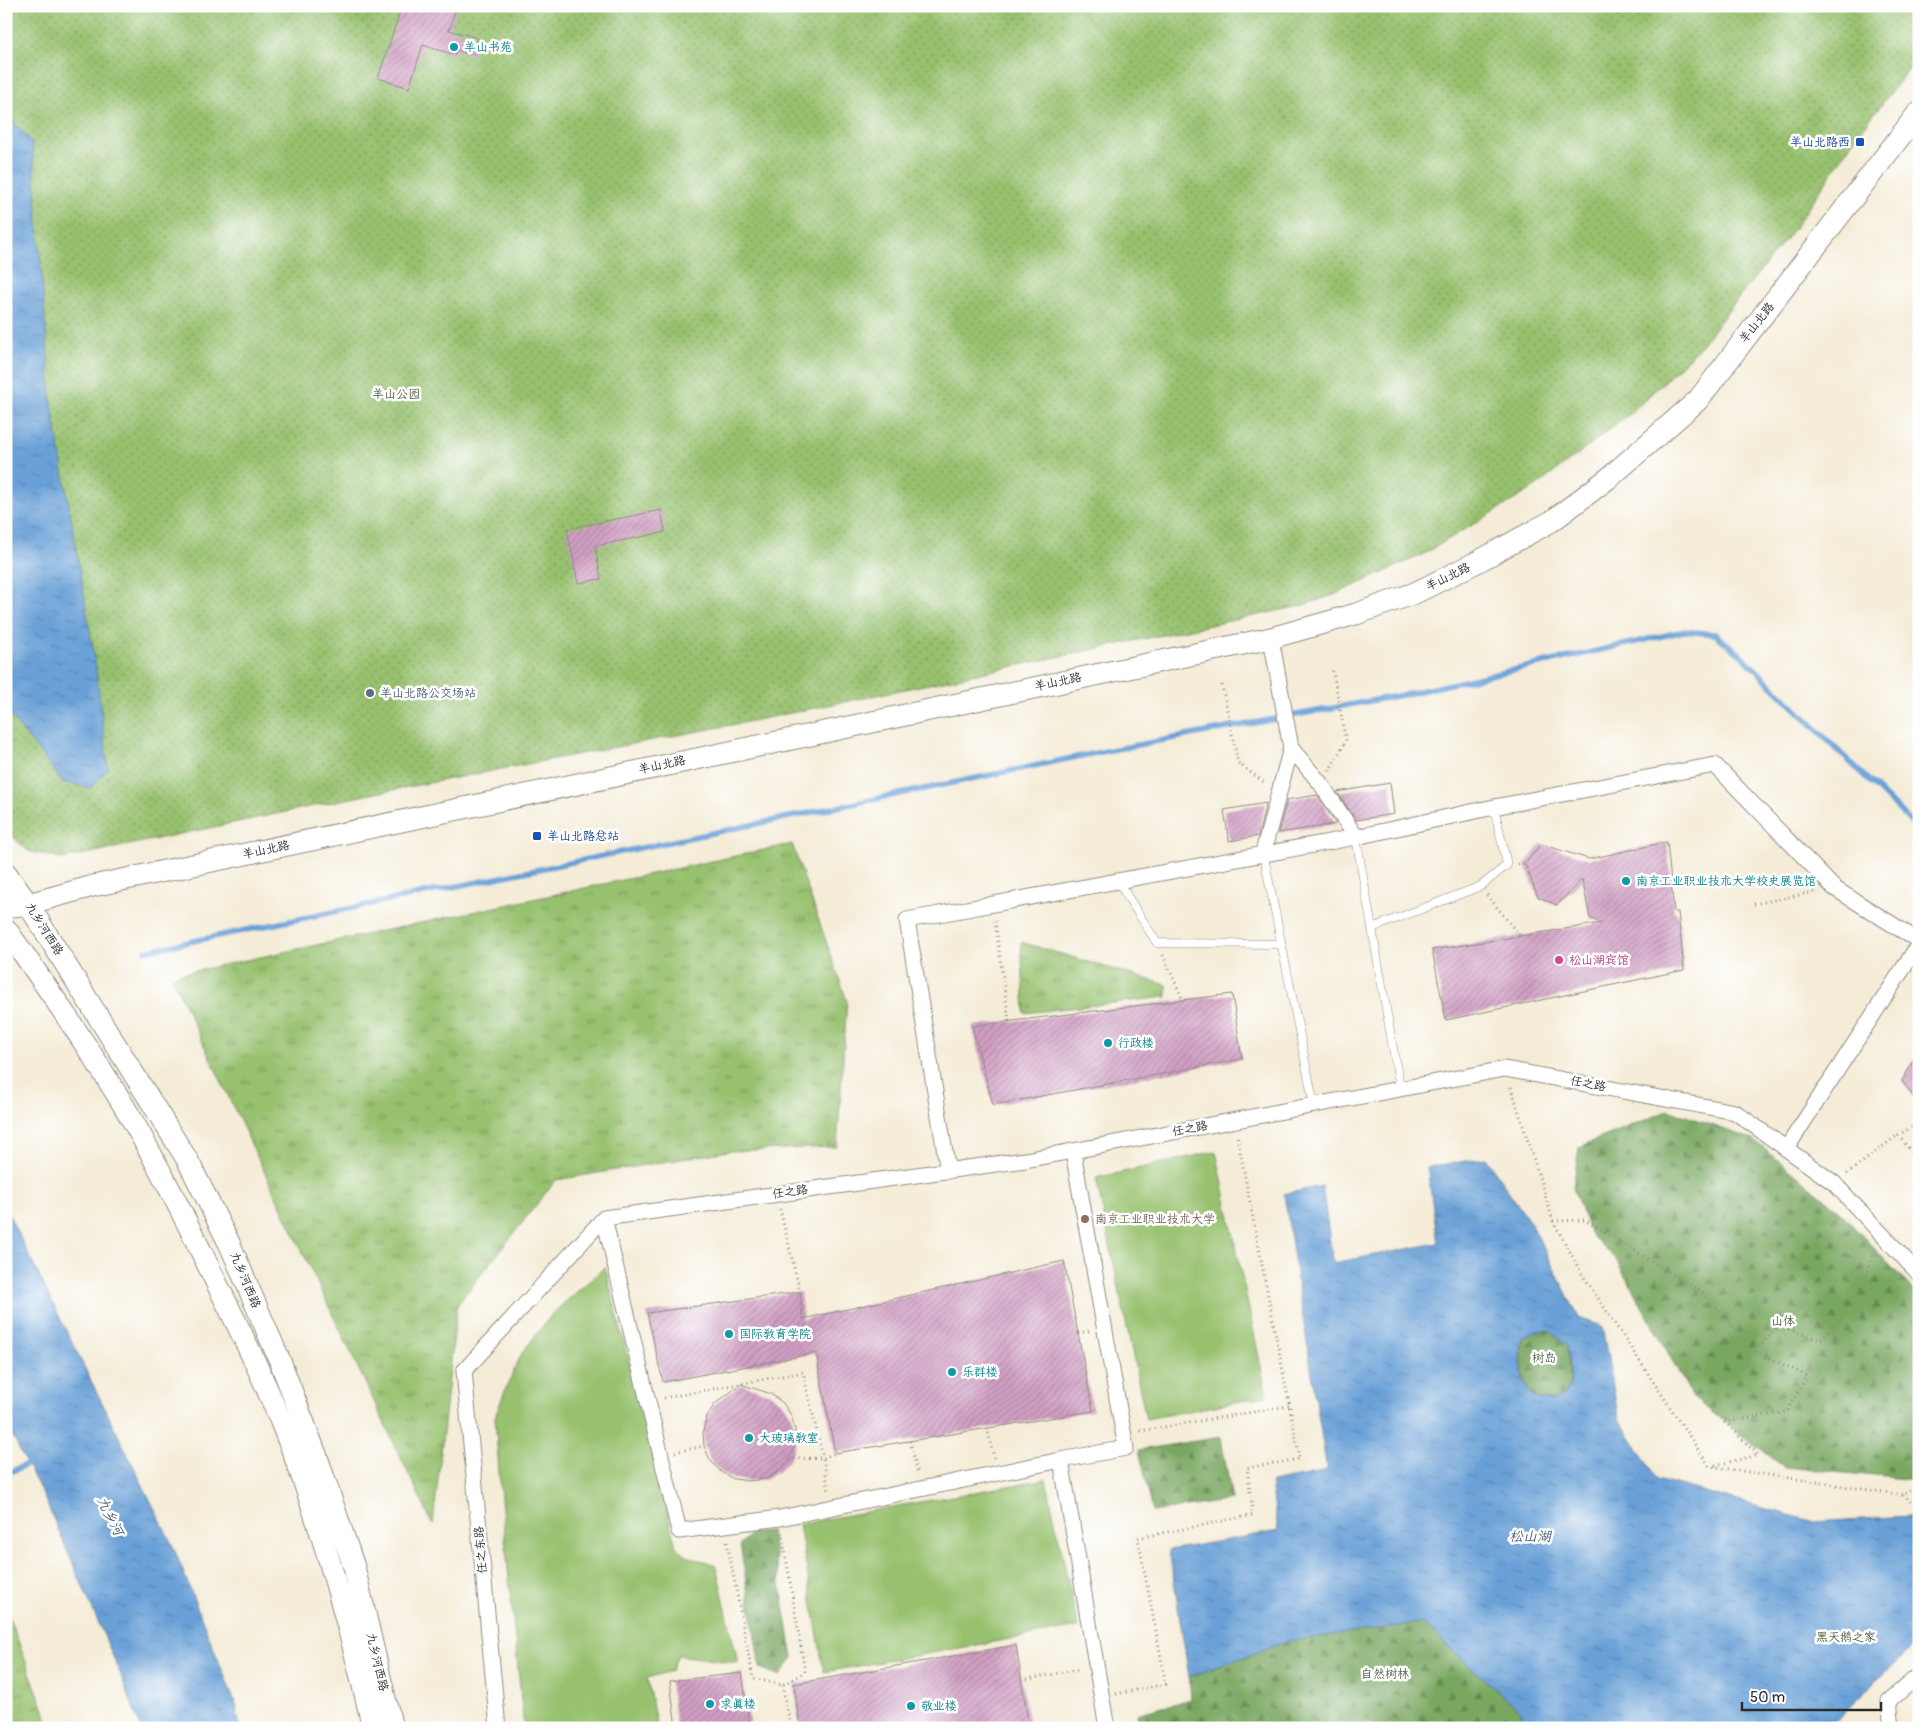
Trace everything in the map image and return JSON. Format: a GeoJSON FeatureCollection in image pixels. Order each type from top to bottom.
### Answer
{"type":"FeatureCollection","features":[{"type":"Feature","properties":{"kind":"street","name":"羊山北路"},"geometry":{"type":"LineString","coordinates":[[6,907],[28,904],[93,886],[1271,638],[1356,614],[1415,593],[1477,562],[1552,520],[1610,478],[1698,400],[1919,112]]}},
{"type":"Feature","properties":{"kind":"street"},"geometry":{"type":"LineString","coordinates":[[1263,852],[1291,748],[1271,638]]}},
{"type":"Feature","properties":{"kind":"street"},"geometry":{"type":"LineString","coordinates":[[1291,748],[1321,784],[1356,837]]}},
{"type":"Feature","properties":{"kind":"street"},"geometry":{"type":"LineString","coordinates":[[948,1171],[907,920],[992,902],[1263,852],[1356,837],[1494,807],[1715,765],[1834,888],[1919,943],[1786,1149]]}},
{"type":"Feature","properties":{"kind":"street","name":"九乡河西路"},"geometry":{"type":"LineString","coordinates":[[6,874],[28,904],[188,1161],[230,1245],[280,1361],[317,1457],[354,1568],[392,1728]]}},
{"type":"Feature","properties":{"kind":"street","name":"九乡河西路"},"geometry":{"type":"LineString","coordinates":[[6,929],[74,1025],[131,1118],[178,1203],[261,1374],[300,1470],[332,1566],[355,1650],[372,1728]]}},
{"type":"Feature","properties":{"kind":"street","name":"任之路"},"geometry":{"type":"LineString","coordinates":[[604,1218],[1073,1152],[1505,1069],[1735,1112],[1834,1183],[1919,1274]]}},
{"type":"Feature","properties":{"kind":"street"},"geometry":{"type":"LineString","coordinates":[[604,1218],[679,1531],[780,1518],[1126,1448],[1073,1152]]}},
{"type":"Feature","properties":{"kind":"street","name":"任之东路"},"geometry":{"type":"LineString","coordinates":[[498,1728],[464,1371],[604,1218]]}},
{"type":"Feature","properties":{"kind":"street"},"geometry":{"type":"LineString","coordinates":[[1061,1460],[1107,1728]]}},
{"type":"Feature","properties":{"kind":"street"},"geometry":{"type":"LineString","coordinates":[[1892,1728],[1889,1701],[1919,1675]]}},
{"type":"Feature","properties":{"kind":"lane"},"geometry":{"type":"LineString","coordinates":[[1372,928],[1481,886],[1507,865],[1494,807]]}},
{"type":"Feature","properties":{"kind":"lane"},"geometry":{"type":"LineString","coordinates":[[1356,837],[1400,1088]]}},
{"type":"Feature","properties":{"kind":"lane"},"geometry":{"type":"LineString","coordinates":[[1263,852],[1314,1106]]}},
{"type":"Feature","properties":{"kind":"lane"},"geometry":{"type":"LineString","coordinates":[[1117,880],[1157,943],[1281,944]]}},
{"type":"Feature","properties":{"kind":"path"},"geometry":{"type":"LineString","coordinates":[[1321,784],[1346,741],[1332,667]]}},
{"type":"Feature","properties":{"kind":"path"},"geometry":{"type":"LineString","coordinates":[[1222,685],[1238,763],[1280,794]]}},
{"type":"Feature","properties":{"kind":"path"},"geometry":{"type":"LineString","coordinates":[[1481,886],[1520,936]]}},
{"type":"Feature","properties":{"kind":"path"},"geometry":{"type":"LineString","coordinates":[[1754,904],[1834,888]]}},
{"type":"Feature","properties":{"kind":"path"},"geometry":{"type":"LineString","coordinates":[[992,902],[1009,1022]]}},
{"type":"Feature","properties":{"kind":"path"},"geometry":{"type":"LineString","coordinates":[[1157,943],[1183,1000]]}},
{"type":"Feature","properties":{"kind":"path"},"geometry":{"type":"LineString","coordinates":[[1505,1069],[1553,1221],[1582,1274],[1710,1466],[1903,1495],[1919,1508]]}},
{"type":"Feature","properties":{"kind":"path"},"geometry":{"type":"LineString","coordinates":[[1102,1696],[1166,1684],[1138,1538],[1253,1515],[1247,1468],[1300,1459],[1234,1121]]}},
{"type":"Feature","properties":{"kind":"path"},"geometry":{"type":"LineString","coordinates":[[1834,1183],[1898,1135],[1919,1123]]}},
{"type":"Feature","properties":{"kind":"path"},"geometry":{"type":"LineString","coordinates":[[1898,1135],[1919,1161]]}},
{"type":"Feature","properties":{"kind":"path"},"geometry":{"type":"LineString","coordinates":[[777,1194],[800,1292]]}},
{"type":"Feature","properties":{"kind":"path"},"geometry":{"type":"LineString","coordinates":[[1553,1221],[1585,1220],[1703,1293],[1755,1351],[1807,1376],[1787,1412],[1725,1422],[1758,1455],[1710,1466]]}},
{"type":"Feature","properties":{"kind":"path"},"geometry":{"type":"LineString","coordinates":[[1755,1351],[1778,1326],[1820,1340],[1863,1296],[1873,1247]]}},
{"type":"Feature","properties":{"kind":"path"},"geometry":{"type":"LineString","coordinates":[[648,1401],[802,1372],[823,1458],[831,1507]]}},
{"type":"Feature","properties":{"kind":"path"},"geometry":{"type":"LineString","coordinates":[[1123,1433],[1289,1406]]}},
{"type":"Feature","properties":{"kind":"path"},"geometry":{"type":"LineString","coordinates":[[987,1428],[998,1473]]}},
{"type":"Feature","properties":{"kind":"path"},"geometry":{"type":"LineString","coordinates":[[910,1441],[922,1489]]}},
{"type":"Feature","properties":{"kind":"path"},"geometry":{"type":"LineString","coordinates":[[661,1455],[704,1446]]}},
{"type":"Feature","properties":{"kind":"path"},"geometry":{"type":"LineString","coordinates":[[789,1460],[823,1458],[835,1453]]}},
{"type":"Feature","properties":{"kind":"path"},"geometry":{"type":"LineString","coordinates":[[1903,1495],[1919,1484]]}},
{"type":"Feature","properties":{"kind":"path"},"geometry":{"type":"LineString","coordinates":[[724,1525],[753,1678],[782,1685],[805,1672],[780,1518]]}},
{"type":"Feature","properties":{"kind":"path"},"geometry":{"type":"LineString","coordinates":[[1022,1680],[1097,1666]]}},
{"type":"Feature","properties":{"kind":"path"},"geometry":{"type":"LineString","coordinates":[[782,1685],[791,1728]]}},
{"type":"Feature","properties":{"kind":"green space","name":"羊山公园"},"geometry":{"type":"Polygon","coordinates":[[[6,6],[1919,6],[1919,56],[1854,140],[1796,226],[1697,350],[1630,414],[1534,488],[1422,555],[1334,595],[1301,606],[762,719],[361,796],[62,859],[28,851],[6,830],[6,6]]]}},
{"type":"Feature","properties":{"kind":"green space"},"geometry":{"type":"Polygon","coordinates":[[[792,844],[847,1001],[837,1147],[729,1151],[556,1180],[457,1305],[433,1525],[171,976],[792,844]]]}},
{"type":"Feature","properties":{"kind":"green space"},"geometry":{"type":"Polygon","coordinates":[[[1021,942],[1167,985],[1167,997],[1025,1013],[1021,942]]]}},
{"type":"Feature","properties":{"kind":"green space","name":"山体"},"geometry":{"type":"Polygon","coordinates":[[[1669,1110],[1754,1140],[1839,1211],[1919,1296],[1919,1477],[1915,1480],[1784,1467],[1693,1398],[1617,1261],[1591,1235],[1573,1188],[1579,1147],[1669,1110]]]}},
{"type":"Feature","properties":{"kind":"green space"},"geometry":{"type":"Polygon","coordinates":[[[1216,1151],[1267,1396],[1146,1419],[1096,1178],[1216,1151]]]}},
{"type":"Feature","properties":{"kind":"green space"},"geometry":{"type":"Polygon","coordinates":[[[605,1267],[676,1547],[690,1557],[716,1565],[738,1663],[678,1655],[671,1671],[647,1678],[657,1728],[524,1728],[501,1499],[495,1417],[522,1353],[553,1313],[605,1267]]]}},
{"type":"Feature","properties":{"kind":"green space","name":"树岛"},"geometry":{"type":"Polygon","coordinates":[[[1550,1330],[1567,1346],[1571,1383],[1565,1394],[1554,1401],[1539,1399],[1530,1393],[1522,1370],[1523,1338],[1535,1331],[1550,1330]]]}},
{"type":"Feature","properties":{"kind":"green space"},"geometry":{"type":"Polygon","coordinates":[[[1221,1437],[1232,1500],[1153,1512],[1139,1450],[1221,1437]]]}},
{"type":"Feature","properties":{"kind":"green space"},"geometry":{"type":"Polygon","coordinates":[[[1046,1479],[1078,1627],[824,1672],[799,1524],[1046,1479]]]}},
{"type":"Feature","properties":{"kind":"green space"},"geometry":{"type":"Polygon","coordinates":[[[771,1531],[793,1657],[780,1676],[760,1668],[740,1544],[752,1532],[771,1531]]]}},
{"type":"Feature","properties":{"kind":"green space"},"geometry":{"type":"Polygon","coordinates":[[[6,1609],[51,1728],[6,1728],[6,1609]]]}},
{"type":"Feature","properties":{"kind":"green space","name":"自然树林"},"geometry":{"type":"Polygon","coordinates":[[[1369,1619],[1422,1623],[1469,1661],[1523,1713],[1516,1728],[1139,1728],[1137,1714],[1191,1699],[1189,1677],[1248,1652],[1369,1619]]]}},
{"type":"Feature","properties":{"kind":"water"},"geometry":{"type":"Polygon","coordinates":[[[6,113],[32,143],[51,399],[95,661],[108,769],[91,788],[63,782],[6,710],[6,113]]]}},
{"type":"Feature","properties":{"kind":"water","name":"松山湖"},"geometry":{"type":"Polygon","coordinates":[[[1486,1158],[1533,1227],[1579,1318],[1602,1326],[1619,1419],[1657,1479],[1815,1522],[1908,1516],[1919,1512],[1919,1640],[1829,1728],[1516,1728],[1522,1713],[1422,1623],[1288,1641],[1189,1677],[1169,1550],[1278,1531],[1271,1482],[1327,1471],[1284,1194],[1322,1186],[1333,1263],[1438,1243],[1427,1167],[1486,1158]],[[1550,1330],[1535,1331],[1523,1338],[1521,1361],[1523,1379],[1529,1393],[1534,1397],[1554,1401],[1565,1394],[1571,1383],[1567,1346],[1550,1330]]]}},
{"type":"Feature","properties":{"kind":"water","name":"九乡河"},"geometry":{"type":"Polygon","coordinates":[[[6,1209],[173,1546],[236,1705],[240,1728],[141,1728],[118,1668],[43,1495],[6,1424],[6,1209]]]}},
{"type":"Feature","properties":{"kind":"building","name":"羊山书苑"},"geometry":{"type":"Polygon","coordinates":[[[402,6],[457,6],[449,30],[478,38],[473,55],[456,50],[455,55],[423,45],[409,88],[378,78],[402,6]]]}},
{"type":"Feature","properties":{"kind":"building"},"geometry":{"type":"Polygon","coordinates":[[[661,510],[665,532],[595,546],[601,579],[578,583],[567,529],[661,510]]]}},
{"type":"Feature","properties":{"kind":"building"},"geometry":{"type":"Polygon","coordinates":[[[1390,783],[1394,814],[1356,820],[1337,792],[1390,783]]]}},
{"type":"Feature","properties":{"kind":"building"},"geometry":{"type":"Polygon","coordinates":[[[1317,795],[1336,824],[1278,833],[1287,800],[1317,795]]]}},
{"type":"Feature","properties":{"kind":"building"},"geometry":{"type":"Polygon","coordinates":[[[1266,803],[1258,836],[1229,841],[1224,810],[1266,803]]]}},
{"type":"Feature","properties":{"kind":"building","name":"松山湖宾馆"},"geometry":{"type":"Polygon","coordinates":[[[1667,842],[1674,912],[1678,912],[1684,970],[1446,1020],[1432,950],[1602,923],[1590,918],[1582,879],[1557,905],[1538,897],[1525,864],[1541,844],[1589,859],[1667,842]]]}},
{"type":"Feature","properties":{"kind":"building","name":"行政楼"},"geometry":{"type":"Polygon","coordinates":[[[1232,994],[1242,1059],[993,1105],[972,1026],[1232,994]]]}},
{"type":"Feature","properties":{"kind":"building"},"geometry":{"type":"Polygon","coordinates":[[[1919,1051],[1919,1104],[1902,1081],[1919,1051]]]}},
{"type":"Feature","properties":{"kind":"building","name":"乐群楼"},"geometry":{"type":"Polygon","coordinates":[[[1064,1261],[1093,1411],[835,1453],[816,1353],[663,1382],[647,1313],[800,1292],[803,1319],[1064,1261]]]}},
{"type":"Feature","properties":{"kind":"building","name":"大玻璃教室"},"geometry":{"type":"Polygon","coordinates":[[[741,1384],[771,1394],[783,1403],[791,1415],[795,1430],[795,1445],[789,1460],[779,1471],[765,1479],[749,1481],[734,1479],[721,1472],[710,1460],[704,1446],[703,1431],[707,1416],[715,1404],[741,1384]]]}},
{"type":"Feature","properties":{"kind":"building","name":"敬业楼"},"geometry":{"type":"Polygon","coordinates":[[[1016,1645],[1029,1728],[800,1728],[794,1684],[1016,1645]]]}},
{"type":"Feature","properties":{"kind":"building","name":"求真楼"},"geometry":{"type":"Polygon","coordinates":[[[742,1673],[750,1728],[676,1728],[670,1681],[742,1673]]]}},
{"type":"Feature","properties":{"kind":"waterway"},"geometry":{"type":"LineString","coordinates":[[146,951],[1106,751],[1407,694],[1684,631],[1715,634],[1740,654],[1919,830]]}},
{"type":"Feature","properties":{"kind":"waterway"},"geometry":{"type":"LineString","coordinates":[[6,1474],[34,1461]]}},
{"type":"Feature","properties":{"kind":"place","name":"羊山书苑"},"geometry":{"type":"Point","coordinates":[454,47]}},
{"type":"Feature","properties":{"kind":"place","name":"羊山北路西"},"geometry":{"type":"Point","coordinates":[1860,142]}},
{"type":"Feature","properties":{"kind":"place","name":"羊山北路公交场站"},"geometry":{"type":"Point","coordinates":[370,693]}},
{"type":"Feature","properties":{"kind":"place","name":"羊山北路总站"},"geometry":{"type":"Point","coordinates":[537,836]}},
{"type":"Feature","properties":{"kind":"place","name":"南京工业职业技术大学校史展览馆"},"geometry":{"type":"Point","coordinates":[1626,881]}},
{"type":"Feature","properties":{"kind":"place","name":"松山湖宾馆"},"geometry":{"type":"Point","coordinates":[1559,960]}},
{"type":"Feature","properties":{"kind":"place","name":"行政楼"},"geometry":{"type":"Point","coordinates":[1108,1043]}},
{"type":"Feature","properties":{"kind":"place","name":"南京工业职业技术大学"},"geometry":{"type":"Point","coordinates":[1085,1219]}},
{"type":"Feature","properties":{"kind":"place","name":"国际教育学院"},"geometry":{"type":"Point","coordinates":[729,1334]}},
{"type":"Feature","properties":{"kind":"place","name":"乐群楼"},"geometry":{"type":"Point","coordinates":[952,1372]}},
{"type":"Feature","properties":{"kind":"place","name":"大玻璃教室"},"geometry":{"type":"Point","coordinates":[749,1438]}},
{"type":"Feature","properties":{"kind":"place","name":"求真楼"},"geometry":{"type":"Point","coordinates":[710,1704]}},
{"type":"Feature","properties":{"kind":"place","name":"敬业楼"},"geometry":{"type":"Point","coordinates":[911,1706]}},
{"type":"Feature","properties":{"kind":"park label","name":"黑天鹅之家"},"geometry":{"type":"Point","coordinates":[1846,1637]}}]}
